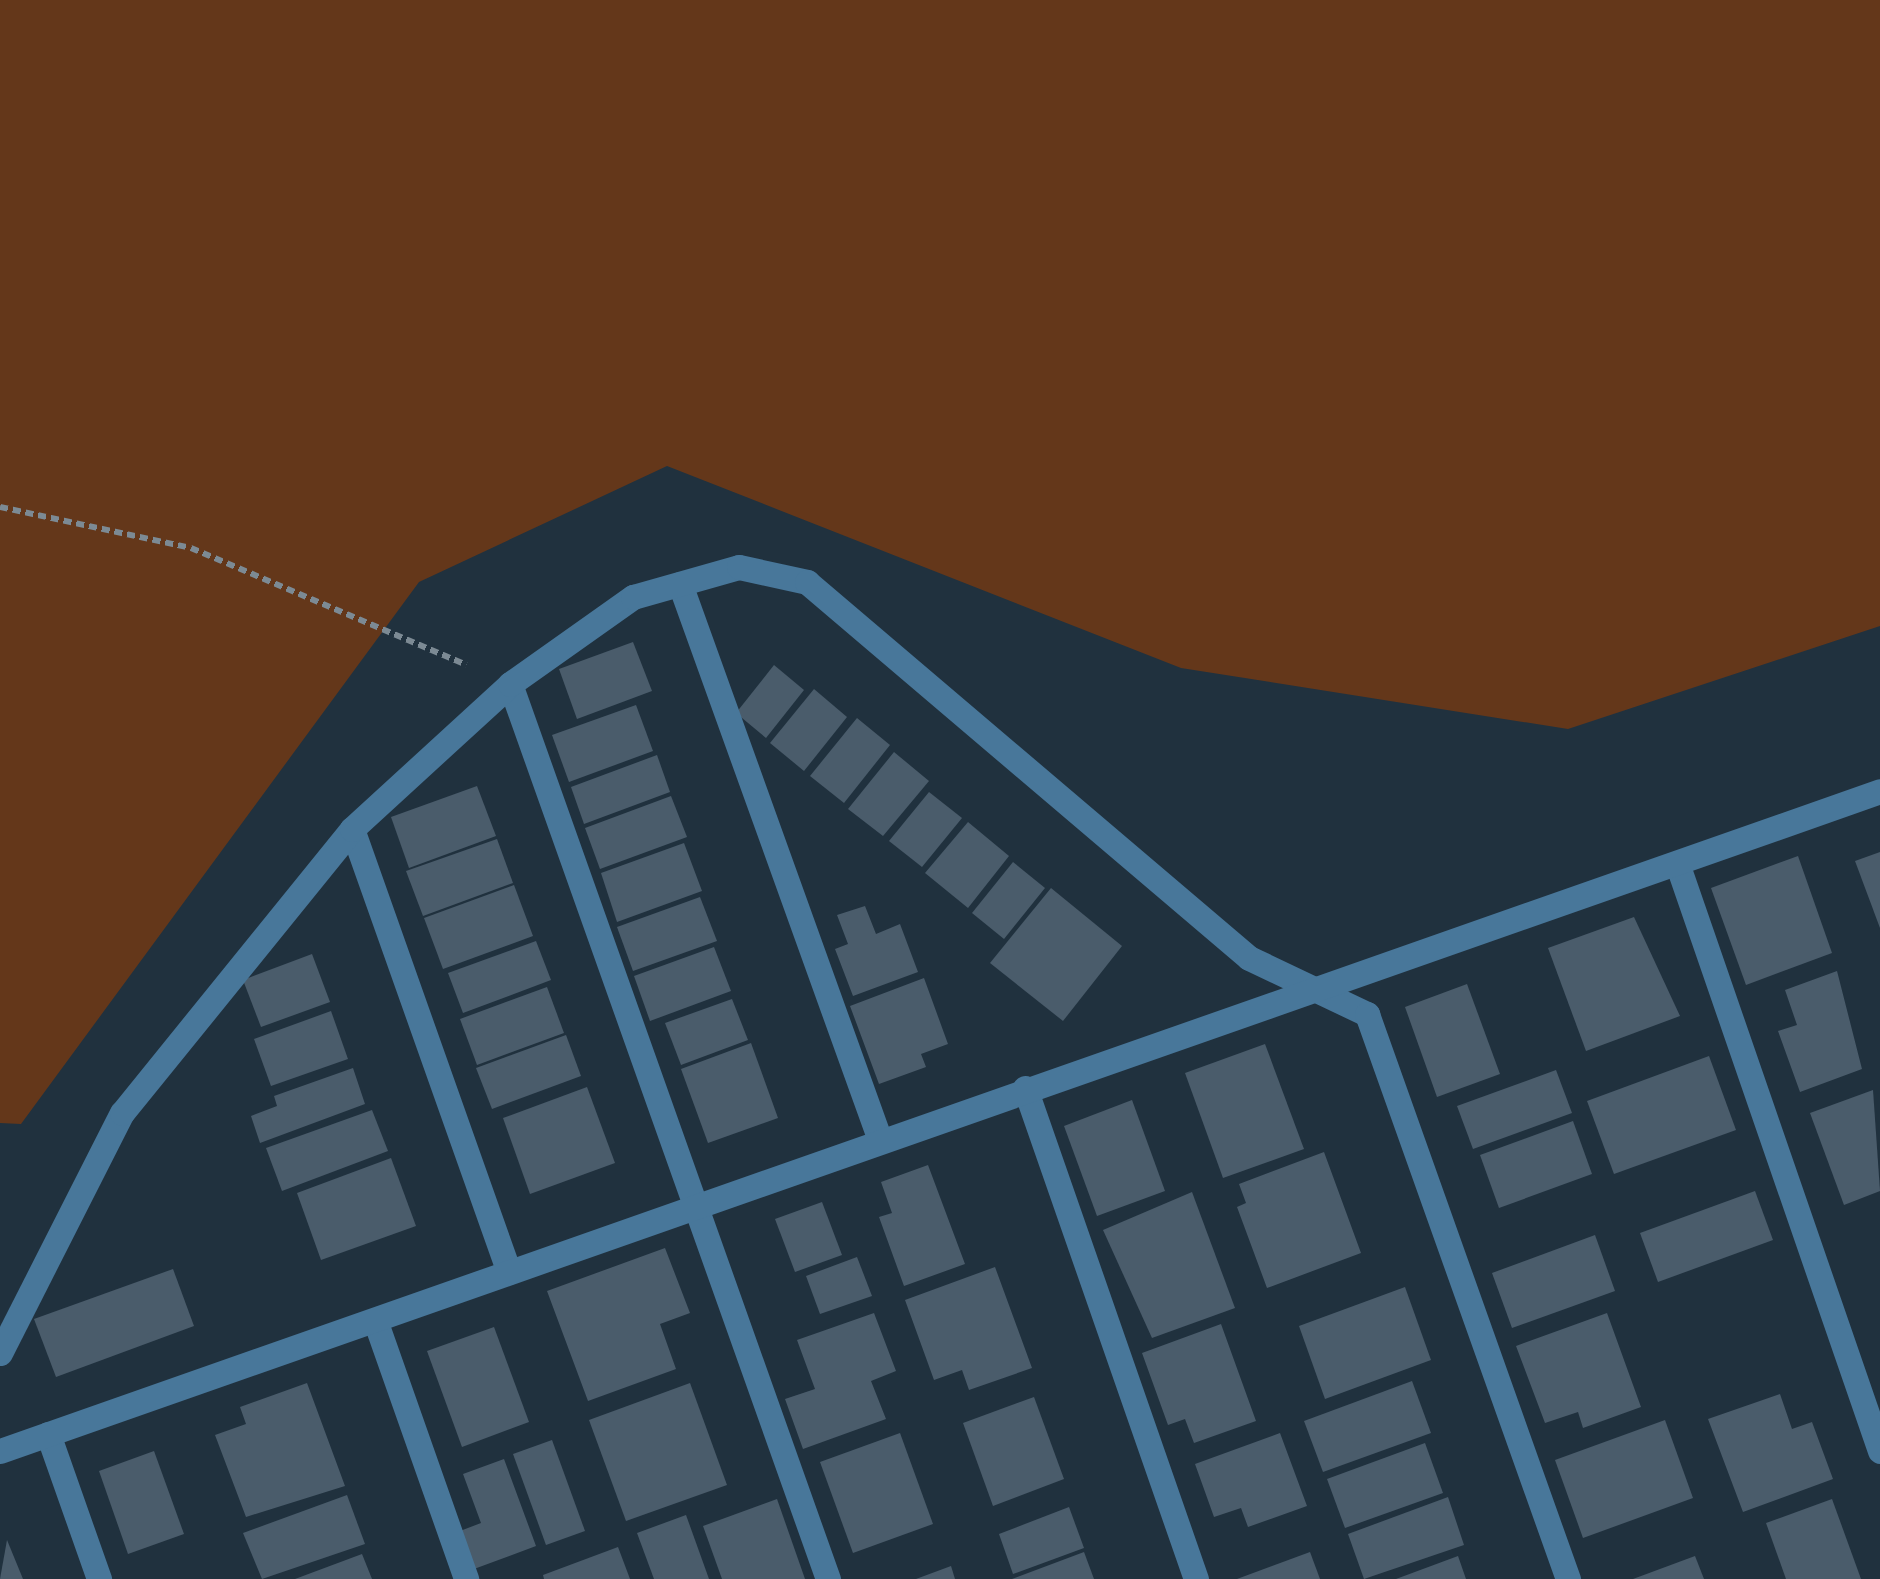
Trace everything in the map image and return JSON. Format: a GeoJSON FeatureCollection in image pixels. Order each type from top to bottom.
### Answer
{"type":"FeatureCollection","features":[{"type":"Feature","properties":{"kind":"street"},"geometry":{"type":"LineString","coordinates":[[0,1353],[122,1113],[352,830],[510,684],[634,597],[739,567],[806,582],[1249,958],[1366,1014],[1568,1579]]}},
{"type":"Feature","properties":{"kind":"street"},"geometry":{"type":"LineString","coordinates":[[680,584],[880,1140]]}},
{"type":"Feature","properties":{"kind":"street"},"geometry":{"type":"LineString","coordinates":[[510,684],[828,1579]]}},
{"type":"Feature","properties":{"kind":"street"},"geometry":{"type":"LineString","coordinates":[[0,1451],[1314,986],[1880,791]]}},
{"type":"Feature","properties":{"kind":"street"},"geometry":{"type":"LineString","coordinates":[[352,830],[509,1272]]}},
{"type":"Feature","properties":{"kind":"street"},"geometry":{"type":"LineString","coordinates":[[1677,863],[1880,1451]]}},
{"type":"Feature","properties":{"kind":"street"},"geometry":{"type":"LineString","coordinates":[[1025,1088],[1196,1579]]}},
{"type":"Feature","properties":{"kind":"street"},"geometry":{"type":"LineString","coordinates":[[375,1320],[466,1579]]}},
{"type":"Feature","properties":{"kind":"street"},"geometry":{"type":"LineString","coordinates":[[48,1434],[100,1579]]}},
{"type":"Feature","properties":{"kind":"path"},"geometry":{"type":"LineString","coordinates":[[0,507],[191,548],[510,684]]}},
{"type":"Feature","properties":{"kind":"shaded area"},"geometry":{"type":"Polygon","coordinates":[[[0,0],[1880,0],[1880,626],[1568,729],[1181,668],[667,466],[419,582],[21,1124],[0,1123],[0,0]]]}},
{"type":"Feature","properties":{"kind":"building"},"geometry":{"type":"Polygon","coordinates":[[[633,642],[652,691],[577,719],[559,669],[633,642]]]}},
{"type":"Feature","properties":{"kind":"building"},"geometry":{"type":"Polygon","coordinates":[[[774,665],[804,690],[766,738],[736,713],[774,665]]]}},
{"type":"Feature","properties":{"kind":"building"},"geometry":{"type":"Polygon","coordinates":[[[814,689],[847,717],[804,771],[770,743],[814,689]]]}},
{"type":"Feature","properties":{"kind":"building"},"geometry":{"type":"Polygon","coordinates":[[[636,705],[653,751],[569,782],[552,735],[636,705]]]}},
{"type":"Feature","properties":{"kind":"building"},"geometry":{"type":"Polygon","coordinates":[[[857,718],[890,745],[844,803],[810,776],[857,718]]]}},
{"type":"Feature","properties":{"kind":"building"},"geometry":{"type":"Polygon","coordinates":[[[894,752],[929,781],[883,836],[848,809],[894,752]]]}},
{"type":"Feature","properties":{"kind":"building"},"geometry":{"type":"Polygon","coordinates":[[[657,755],[670,792],[584,824],[571,787],[657,755]]]}},
{"type":"Feature","properties":{"kind":"building"},"geometry":{"type":"Polygon","coordinates":[[[477,786],[496,836],[409,868],[391,817],[477,786]]]}},
{"type":"Feature","properties":{"kind":"building"},"geometry":{"type":"Polygon","coordinates":[[[929,792],[962,818],[922,867],[889,841],[929,792]]]}},
{"type":"Feature","properties":{"kind":"building"},"geometry":{"type":"Polygon","coordinates":[[[671,796],[687,837],[600,869],[585,828],[671,796]]]}},
{"type":"Feature","properties":{"kind":"building"},"geometry":{"type":"Polygon","coordinates":[[[968,822],[1009,856],[968,908],[925,873],[968,822]]]}},
{"type":"Feature","properties":{"kind":"building"},"geometry":{"type":"Polygon","coordinates":[[[497,839],[513,883],[423,916],[406,871],[497,839]]]}},
{"type":"Feature","properties":{"kind":"building"},"geometry":{"type":"Polygon","coordinates":[[[684,843],[702,891],[617,922],[601,873],[684,843]]]}},
{"type":"Feature","properties":{"kind":"building"},"geometry":{"type":"Polygon","coordinates":[[[1880,852],[1880,928],[1855,861],[1880,852]]]}},
{"type":"Feature","properties":{"kind":"building"},"geometry":{"type":"Polygon","coordinates":[[[1798,856],[1832,953],[1746,985],[1711,888],[1798,856]]]}},
{"type":"Feature","properties":{"kind":"building"},"geometry":{"type":"Polygon","coordinates":[[[1013,862],[1045,888],[1004,939],[972,913],[1013,862]]]}},
{"type":"Feature","properties":{"kind":"building"},"geometry":{"type":"Polygon","coordinates":[[[514,885],[533,936],[443,969],[424,918],[514,885]]]}},
{"type":"Feature","properties":{"kind":"building"},"geometry":{"type":"Polygon","coordinates":[[[1051,888],[1122,946],[1063,1021],[990,963],[1051,888]]]}},
{"type":"Feature","properties":{"kind":"building"},"geometry":{"type":"Polygon","coordinates":[[[700,897],[717,941],[633,971],[617,927],[700,897]]]}},
{"type":"Feature","properties":{"kind":"building"},"geometry":{"type":"Polygon","coordinates":[[[865,906],[876,934],[900,924],[918,972],[853,996],[835,949],[848,944],[837,915],[865,906]]]}},
{"type":"Feature","properties":{"kind":"building"},"geometry":{"type":"Polygon","coordinates":[[[1634,917],[1680,1016],[1586,1051],[1548,948],[1634,917]]]}},
{"type":"Feature","properties":{"kind":"building"},"geometry":{"type":"Polygon","coordinates":[[[536,941],[551,980],[463,1013],[448,973],[536,941]]]}},
{"type":"Feature","properties":{"kind":"building"},"geometry":{"type":"Polygon","coordinates":[[[714,947],[731,991],[650,1021],[634,976],[714,947]]]}},
{"type":"Feature","properties":{"kind":"building"},"geometry":{"type":"Polygon","coordinates":[[[312,954],[330,1002],[261,1027],[243,980],[312,954]]]}},
{"type":"Feature","properties":{"kind":"building"},"geometry":{"type":"Polygon","coordinates":[[[1837,971],[1862,1069],[1800,1092],[1778,1031],[1797,1025],[1785,990],[1837,971]]]}},
{"type":"Feature","properties":{"kind":"building"},"geometry":{"type":"Polygon","coordinates":[[[924,978],[948,1044],[921,1054],[926,1067],[879,1084],[850,1006],[924,978]]]}},
{"type":"Feature","properties":{"kind":"building"},"geometry":{"type":"Polygon","coordinates":[[[1467,984],[1500,1074],[1437,1097],[1405,1007],[1467,984]]]}},
{"type":"Feature","properties":{"kind":"building"},"geometry":{"type":"Polygon","coordinates":[[[547,987],[564,1033],[477,1065],[460,1019],[547,987]]]}},
{"type":"Feature","properties":{"kind":"building"},"geometry":{"type":"Polygon","coordinates":[[[732,999],[748,1040],[681,1065],[665,1023],[732,999]]]}},
{"type":"Feature","properties":{"kind":"building"},"geometry":{"type":"Polygon","coordinates":[[[331,1011],[348,1059],[271,1086],[254,1039],[331,1011]]]}},
{"type":"Feature","properties":{"kind":"building"},"geometry":{"type":"Polygon","coordinates":[[[566,1035],[581,1076],[492,1109],[476,1068],[566,1035]]]}},
{"type":"Feature","properties":{"kind":"building"},"geometry":{"type":"Polygon","coordinates":[[[751,1043],[778,1118],[708,1143],[681,1069],[751,1043]]]}},
{"type":"Feature","properties":{"kind":"building"},"geometry":{"type":"Polygon","coordinates":[[[1265,1044],[1304,1149],[1223,1178],[1185,1073],[1265,1044]]]}},
{"type":"Feature","properties":{"kind":"building"},"geometry":{"type":"Polygon","coordinates":[[[1709,1056],[1736,1130],[1614,1174],[1587,1101],[1709,1056]]]}},
{"type":"Feature","properties":{"kind":"building"},"geometry":{"type":"Polygon","coordinates":[[[353,1068],[365,1104],[260,1143],[251,1116],[277,1106],[274,1096],[353,1068]]]}},
{"type":"Feature","properties":{"kind":"building"},"geometry":{"type":"Polygon","coordinates":[[[1556,1070],[1572,1113],[1473,1149],[1457,1106],[1556,1070]]]}},
{"type":"Feature","properties":{"kind":"building"},"geometry":{"type":"Polygon","coordinates":[[[587,1087],[615,1163],[530,1194],[503,1118],[587,1087]]]}},
{"type":"Feature","properties":{"kind":"building"},"geometry":{"type":"Polygon","coordinates":[[[1873,1090],[1880,1191],[1844,1205],[1810,1113],[1873,1090]]]}},
{"type":"Feature","properties":{"kind":"building"},"geometry":{"type":"Polygon","coordinates":[[[1132,1100],[1165,1191],[1097,1216],[1064,1126],[1132,1100]]]}},
{"type":"Feature","properties":{"kind":"building"},"geometry":{"type":"Polygon","coordinates":[[[372,1110],[388,1151],[282,1191],[266,1148],[372,1110]]]}},
{"type":"Feature","properties":{"kind":"building"},"geometry":{"type":"Polygon","coordinates":[[[1573,1121],[1592,1174],[1499,1208],[1480,1155],[1573,1121]]]}},
{"type":"Feature","properties":{"kind":"building"},"geometry":{"type":"Polygon","coordinates":[[[1324,1152],[1361,1253],[1267,1288],[1237,1207],[1246,1203],[1239,1184],[1324,1152]]]}},
{"type":"Feature","properties":{"kind":"building"},"geometry":{"type":"Polygon","coordinates":[[[391,1158],[416,1226],[321,1260],[297,1193],[391,1158]]]}},
{"type":"Feature","properties":{"kind":"building"},"geometry":{"type":"Polygon","coordinates":[[[928,1165],[965,1264],[904,1286],[879,1217],[892,1213],[881,1182],[928,1165]]]}},
{"type":"Feature","properties":{"kind":"building"},"geometry":{"type":"Polygon","coordinates":[[[1755,1191],[1773,1240],[1658,1282],[1640,1233],[1755,1191]]]}},
{"type":"Feature","properties":{"kind":"building"},"geometry":{"type":"Polygon","coordinates":[[[1192,1192],[1235,1308],[1152,1338],[1103,1230],[1192,1192]]]}},
{"type":"Feature","properties":{"kind":"building"},"geometry":{"type":"Polygon","coordinates":[[[822,1202],[842,1255],[795,1272],[775,1219],[822,1202]]]}},
{"type":"Feature","properties":{"kind":"building"},"geometry":{"type":"Polygon","coordinates":[[[1595,1235],[1615,1291],[1512,1328],[1492,1273],[1595,1235]]]}},
{"type":"Feature","properties":{"kind":"building"},"geometry":{"type":"Polygon","coordinates":[[[665,1248],[690,1313],[660,1324],[676,1369],[588,1401],[547,1291],[665,1248]]]}},
{"type":"Feature","properties":{"kind":"building"},"geometry":{"type":"Polygon","coordinates":[[[857,1257],[872,1296],[820,1314],[806,1276],[857,1257]]]}},
{"type":"Feature","properties":{"kind":"building"},"geometry":{"type":"Polygon","coordinates":[[[995,1267],[1032,1368],[969,1390],[962,1370],[934,1380],[905,1300],[995,1267]]]}},
{"type":"Feature","properties":{"kind":"building"},"geometry":{"type":"Polygon","coordinates":[[[173,1269],[194,1326],[56,1377],[34,1319],[173,1269]]]}},
{"type":"Feature","properties":{"kind":"building"},"geometry":{"type":"Polygon","coordinates":[[[1405,1287],[1431,1360],[1325,1399],[1299,1326],[1405,1287]]]}},
{"type":"Feature","properties":{"kind":"building"},"geometry":{"type":"Polygon","coordinates":[[[874,1313],[896,1371],[871,1381],[886,1419],[803,1449],[785,1399],[815,1389],[797,1340],[874,1313]]]}},
{"type":"Feature","properties":{"kind":"building"},"geometry":{"type":"Polygon","coordinates":[[[1607,1313],[1641,1407],[1583,1428],[1578,1412],[1545,1423],[1516,1346],[1607,1313]]]}},
{"type":"Feature","properties":{"kind":"building"},"geometry":{"type":"Polygon","coordinates":[[[1221,1324],[1256,1421],[1194,1443],[1185,1419],[1168,1425],[1142,1353],[1221,1324]]]}},
{"type":"Feature","properties":{"kind":"building"},"geometry":{"type":"Polygon","coordinates":[[[494,1327],[529,1422],[462,1447],[427,1351],[494,1327]]]}},
{"type":"Feature","properties":{"kind":"building"},"geometry":{"type":"Polygon","coordinates":[[[1412,1381],[1431,1433],[1323,1472],[1304,1421],[1412,1381]]]}},
{"type":"Feature","properties":{"kind":"building"},"geometry":{"type":"Polygon","coordinates":[[[307,1383],[345,1486],[246,1517],[215,1435],[246,1424],[240,1407],[307,1383]]]}},
{"type":"Feature","properties":{"kind":"building"},"geometry":{"type":"Polygon","coordinates":[[[690,1383],[727,1485],[626,1521],[589,1420],[690,1383]]]}},
{"type":"Feature","properties":{"kind":"building"},"geometry":{"type":"Polygon","coordinates":[[[1780,1394],[1792,1429],[1812,1422],[1833,1479],[1743,1512],[1708,1419],[1780,1394]]]}},
{"type":"Feature","properties":{"kind":"building"},"geometry":{"type":"Polygon","coordinates":[[[1034,1397],[1064,1479],[993,1506],[963,1423],[1034,1397]]]}},
{"type":"Feature","properties":{"kind":"building"},"geometry":{"type":"Polygon","coordinates":[[[1665,1420],[1693,1498],[1583,1538],[1555,1460],[1665,1420]]]}},
{"type":"Feature","properties":{"kind":"building"},"geometry":{"type":"Polygon","coordinates":[[[900,1433],[933,1524],[853,1553],[820,1462],[900,1433]]]}},
{"type":"Feature","properties":{"kind":"building"},"geometry":{"type":"Polygon","coordinates":[[[1280,1433],[1307,1506],[1248,1527],[1241,1508],[1214,1517],[1195,1464],[1280,1433]]]}},
{"type":"Feature","properties":{"kind":"building"},"geometry":{"type":"Polygon","coordinates":[[[552,1440],[585,1531],[546,1545],[513,1454],[552,1440]]]}},
{"type":"Feature","properties":{"kind":"building"},"geometry":{"type":"Polygon","coordinates":[[[1425,1443],[1443,1493],[1345,1528],[1327,1479],[1425,1443]]]}},
{"type":"Feature","properties":{"kind":"building"},"geometry":{"type":"Polygon","coordinates":[[[154,1451],[184,1534],[128,1554],[99,1471],[154,1451]]]}},
{"type":"Feature","properties":{"kind":"building"},"geometry":{"type":"Polygon","coordinates":[[[504,1459],[536,1546],[474,1569],[460,1531],[481,1523],[463,1474],[504,1459]]]}},
{"type":"Feature","properties":{"kind":"building"},"geometry":{"type":"Polygon","coordinates":[[[347,1495],[365,1544],[262,1579],[243,1533],[347,1495]]]}},
{"type":"Feature","properties":{"kind":"building"},"geometry":{"type":"Polygon","coordinates":[[[1448,1497],[1464,1545],[1364,1579],[1348,1534],[1448,1497]]]}},
{"type":"Feature","properties":{"kind":"building"},"geometry":{"type":"Polygon","coordinates":[[[777,1499],[805,1579],[722,1579],[703,1526],[777,1499]]]}},
{"type":"Feature","properties":{"kind":"building"},"geometry":{"type":"Polygon","coordinates":[[[1832,1499],[1861,1579],[1786,1579],[1766,1523],[1832,1499]]]}},
{"type":"Feature","properties":{"kind":"building"},"geometry":{"type":"Polygon","coordinates":[[[1069,1507],[1084,1548],[1013,1574],[999,1534],[1069,1507]]]}},
{"type":"Feature","properties":{"kind":"building"},"geometry":{"type":"Polygon","coordinates":[[[686,1515],[709,1579],[654,1579],[637,1533],[686,1515]]]}},
{"type":"Feature","properties":{"kind":"building"},"geometry":{"type":"Polygon","coordinates":[[[7,1540],[23,1579],[0,1579],[7,1540]]]}},
{"type":"Feature","properties":{"kind":"building"},"geometry":{"type":"Polygon","coordinates":[[[618,1547],[630,1579],[544,1579],[543,1575],[618,1547]]]}},
{"type":"Feature","properties":{"kind":"building"},"geometry":{"type":"Polygon","coordinates":[[[1084,1552],[1094,1579],[1012,1579],[1084,1552]]]}},
{"type":"Feature","properties":{"kind":"building"},"geometry":{"type":"Polygon","coordinates":[[[1310,1552],[1320,1579],[1237,1579],[1310,1552]]]}},
{"type":"Feature","properties":{"kind":"building"},"geometry":{"type":"Polygon","coordinates":[[[362,1554],[372,1579],[295,1579],[362,1554]]]}},
{"type":"Feature","properties":{"kind":"building"},"geometry":{"type":"Polygon","coordinates":[[[1458,1556],[1466,1579],[1396,1579],[1458,1556]]]}},
{"type":"Feature","properties":{"kind":"building"},"geometry":{"type":"Polygon","coordinates":[[[1695,1556],[1704,1579],[1633,1579],[1695,1556]]]}},
{"type":"Feature","properties":{"kind":"building"},"geometry":{"type":"Polygon","coordinates":[[[951,1566],[955,1579],[916,1579],[951,1566]]]}}]}
